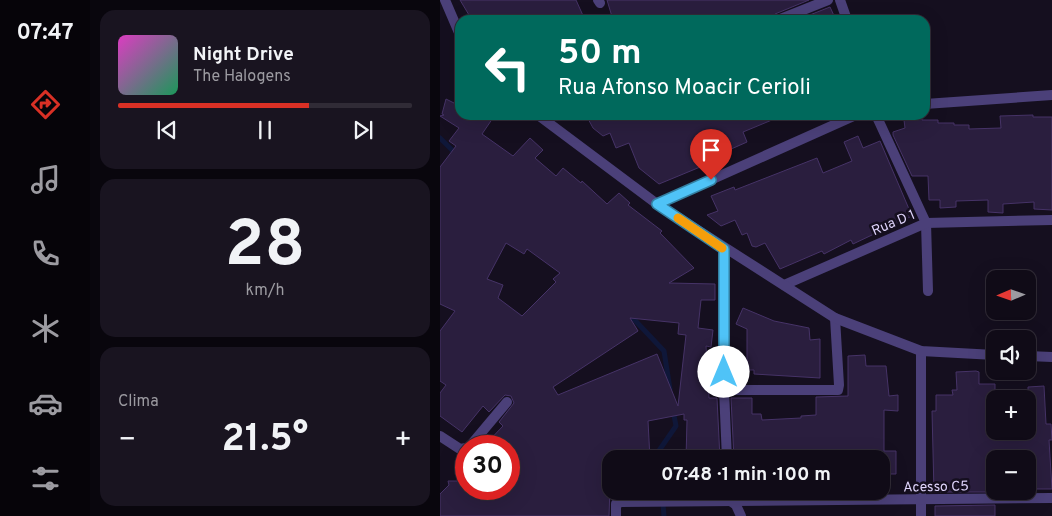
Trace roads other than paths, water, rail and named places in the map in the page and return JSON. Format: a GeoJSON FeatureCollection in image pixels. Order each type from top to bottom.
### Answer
{"type":"FeatureCollection","features":[{"type":"Feature","properties":{"kind":"street"},"geometry":{"type":"LineString","coordinates":[[445,0],[455,23]]}},
{"type":"Feature","properties":{"kind":"street"},"geometry":{"type":"LineString","coordinates":[[790,15],[828,0]]}},
{"type":"Feature","properties":{"kind":"street"},"geometry":{"type":"LineString","coordinates":[[840,0],[845,15]]}},
{"type":"Feature","properties":{"kind":"street"},"geometry":{"type":"LineString","coordinates":[[930,104],[1052,95]]}},
{"type":"Feature","properties":{"kind":"street"},"geometry":{"type":"LineString","coordinates":[[545,120],[657,204],[724,249],[835,318],[920,352],[986,355]]}},
{"type":"Feature","properties":{"kind":"street"},"geometry":{"type":"LineString","coordinates":[[657,204],[845,120]]}},
{"type":"Feature","properties":{"kind":"street"},"geometry":{"type":"LineString","coordinates":[[878,120],[926,223],[928,291]]}},
{"type":"Feature","properties":{"kind":"street","name":"Rua D 1"},"geometry":{"type":"LineString","coordinates":[[784,285],[926,223],[1052,220]]}},
{"type":"Feature","properties":{"kind":"street"},"geometry":{"type":"LineString","coordinates":[[724,249],[724,390],[727,450]]}},
{"type":"Feature","properties":{"kind":"street"},"geometry":{"type":"LineString","coordinates":[[724,390],[838,390],[835,318]]}},
{"type":"Feature","properties":{"kind":"street"},"geometry":{"type":"LineString","coordinates":[[920,352],[920,516]]}},
{"type":"Feature","properties":{"kind":"street"},"geometry":{"type":"LineString","coordinates":[[1036,356],[1052,357]]}},
{"type":"Feature","properties":{"kind":"street"},"geometry":{"type":"LineString","coordinates":[[479,435],[507,402]]}},
{"type":"Feature","properties":{"kind":"street"},"geometry":{"type":"LineString","coordinates":[[440,436],[455,446]]}},
{"type":"Feature","properties":{"kind":"street","name":"Acesso C5"},"geometry":{"type":"LineString","coordinates":[[890,499],[1052,498]]}},
{"type":"Feature","properties":{"kind":"street","name":"Acesso C5"},"geometry":{"type":"LineString","coordinates":[[616,516],[616,504],[621,502],[657,500]]}},
{"type":"Feature","properties":{"kind":"street"},"geometry":{"type":"LineString","coordinates":[[732,500],[741,516]]}},
{"type":"Feature","properties":{"kind":"waterway"},"geometry":{"type":"LineString","coordinates":[[440,138],[457,155]]}},
{"type":"Feature","properties":{"kind":"waterway"},"geometry":{"type":"LineString","coordinates":[[628,313],[664,351],[670,389]]}},
{"type":"Feature","properties":{"kind":"waterway"},"geometry":{"type":"LineString","coordinates":[[659,450],[676,426],[673,410]]}},
{"type":"Feature","properties":{"kind":"waterway"},"geometry":{"type":"LineString","coordinates":[[663,500],[664,516]]}}]}
